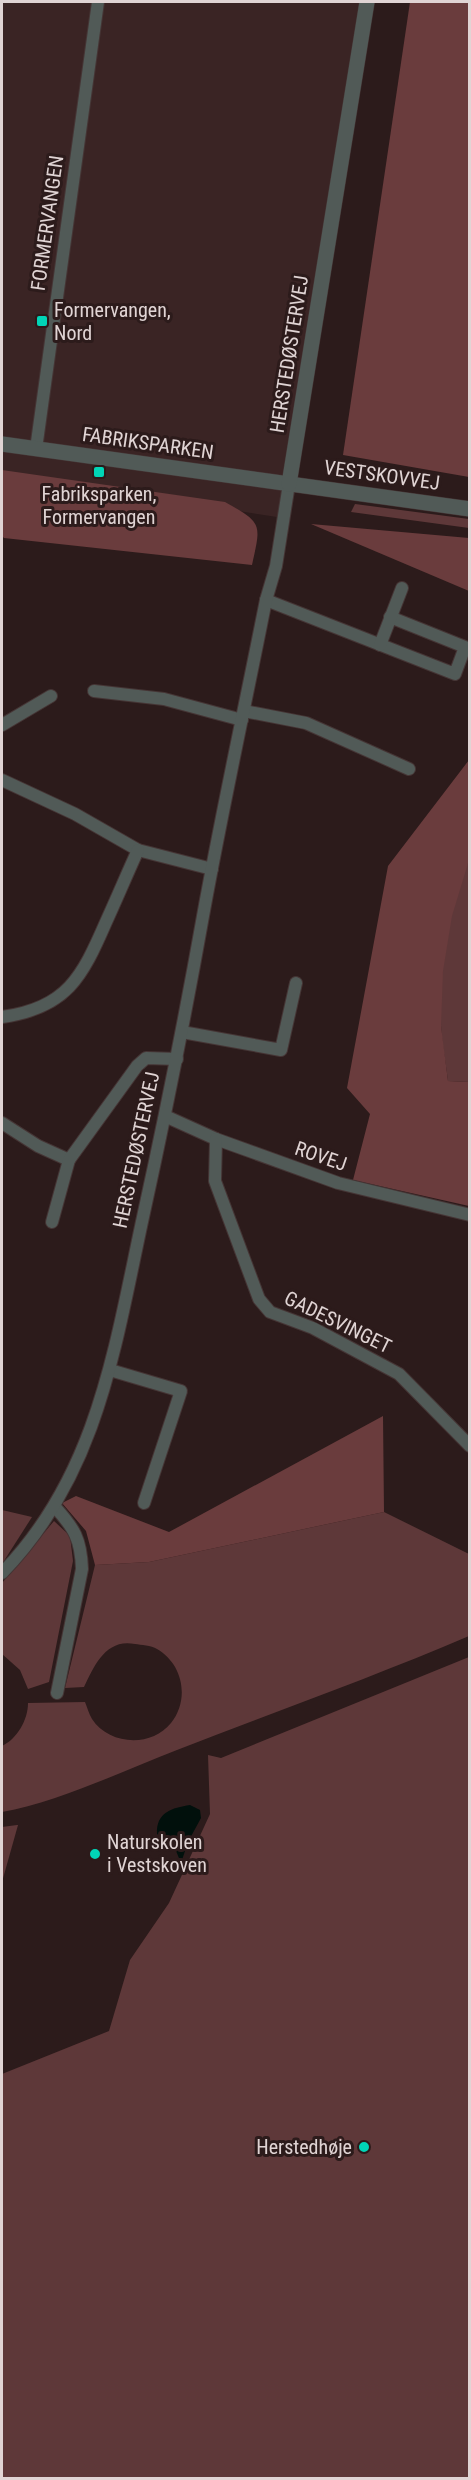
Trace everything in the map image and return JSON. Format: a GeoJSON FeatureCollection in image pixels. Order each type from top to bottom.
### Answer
{"type":"FeatureCollection","features":[{"type":"Feature","properties":{"kind":"street","name":"FORMERVANGEN"},"geometry":{"type":"LineString","coordinates":[[36,449],[98,2]]}},
{"type":"Feature","properties":{"kind":"street","name":"HERSTEDØSTERVEJ"},"geometry":{"type":"LineString","coordinates":[[2,1573],[41,1527],[72,1474],[94,1423],[110,1370],[177,1059],[212,869],[266,600],[276,566],[367,2]]}},
{"type":"Feature","properties":{"kind":"street","name":"FABRIKSPARKEN"},"geometry":{"type":"LineString","coordinates":[[2,444],[289,484]]}},
{"type":"Feature","properties":{"kind":"street","name":"VESTSKOVVEJ"},"geometry":{"type":"LineString","coordinates":[[289,484],[470,509]]}},
{"type":"Feature","properties":{"kind":"street"},"geometry":{"type":"LineString","coordinates":[[380,645],[402,588]]}},
{"type":"Feature","properties":{"kind":"street"},"geometry":{"type":"LineString","coordinates":[[266,600],[454,674],[465,647],[390,617]]}},
{"type":"Feature","properties":{"kind":"street"},"geometry":{"type":"LineString","coordinates":[[94,691],[164,699],[243,715],[306,723],[409,769]]}},
{"type":"Feature","properties":{"kind":"street"},"geometry":{"type":"LineString","coordinates":[[2,725],[51,696]]}},
{"type":"Feature","properties":{"kind":"street"},"geometry":{"type":"LineString","coordinates":[[2,780],[75,814],[138,850],[212,869]]}},
{"type":"Feature","properties":{"kind":"street"},"geometry":{"type":"LineString","coordinates":[[2,1017],[23,1014],[43,1006],[77,980],[89,962],[138,850]]}},
{"type":"Feature","properties":{"kind":"street"},"geometry":{"type":"LineString","coordinates":[[182,1032],[281,1050],[296,983]]}},
{"type":"Feature","properties":{"kind":"street"},"geometry":{"type":"LineString","coordinates":[[52,1222],[69,1160],[137,1066],[146,1058],[177,1059]]}},
{"type":"Feature","properties":{"kind":"street","name":"ROVEJ"},"geometry":{"type":"LineString","coordinates":[[165,1116],[216,1139],[338,1183],[470,1215]]}},
{"type":"Feature","properties":{"kind":"street"},"geometry":{"type":"LineString","coordinates":[[2,1123],[38,1146],[69,1160]]}},
{"type":"Feature","properties":{"kind":"street","name":"GADESVINGET"},"geometry":{"type":"LineString","coordinates":[[216,1139],[215,1181],[259,1299],[270,1312],[314,1328],[399,1374],[470,1446]]}},
{"type":"Feature","properties":{"kind":"street"},"geometry":{"type":"LineString","coordinates":[[110,1370],[181,1391],[144,1503]]}},
{"type":"Feature","properties":{"kind":"street"},"geometry":{"type":"LineString","coordinates":[[54,1507],[77,1535],[82,1559],[57,1693]]}},
{"type":"Feature","properties":{"kind":"shaded area"},"geometry":{"type":"Polygon","coordinates":[[[2,2],[369,2],[290,519],[2,474],[2,2]]]}},
{"type":"Feature","properties":{"kind":"shaded area"},"geometry":{"type":"Polygon","coordinates":[[[410,2],[469,2],[469,477],[343,455],[410,2]]]}},
{"type":"Feature","properties":{"kind":"shaded area"},"geometry":{"type":"Polygon","coordinates":[[[2,470],[225,502],[247,515],[256,526],[257,541],[252,565],[4,538],[2,536],[2,470]]]}},
{"type":"Feature","properties":{"kind":"shaded area"},"geometry":{"type":"Polygon","coordinates":[[[355,504],[469,519],[469,528],[351,512],[355,504]]]}},
{"type":"Feature","properties":{"kind":"shaded area"},"geometry":{"type":"Polygon","coordinates":[[[311,524],[469,538],[469,591],[311,524]]]}},
{"type":"Feature","properties":{"kind":"shaded area"},"geometry":{"type":"Polygon","coordinates":[[[469,760],[469,860],[452,916],[443,971],[441,1026],[448,1081],[469,1082],[469,1206],[353,1180],[370,1114],[347,1088],[388,866],[469,760]]]}},
{"type":"Feature","properties":{"kind":"shaded area"},"geometry":{"type":"Polygon","coordinates":[[[469,860],[469,1082],[448,1081],[442,1033],[441,984],[450,920],[461,879],[469,860]]]}},
{"type":"Feature","properties":{"kind":"shaded area"},"geometry":{"type":"Polygon","coordinates":[[[383,1416],[384,1512],[149,1562],[95,1565],[86,1531],[62,1503],[76,1496],[169,1532],[383,1416]]]}},
{"type":"Feature","properties":{"kind":"shaded area"},"geometry":{"type":"Polygon","coordinates":[[[2,1510],[32,1517],[2,1564],[2,1510]]]}},
{"type":"Feature","properties":{"kind":"shaded area"},"geometry":{"type":"Polygon","coordinates":[[[384,1512],[469,1554],[469,1636],[90,1785],[45,1801],[2,1812],[2,1746],[21,1728],[28,1703],[85,1702],[92,1719],[99,1728],[119,1738],[130,1740],[153,1737],[163,1731],[177,1714],[182,1693],[178,1673],[166,1656],[149,1646],[125,1643],[116,1645],[102,1655],[84,1687],[65,1688],[95,1565],[149,1562],[384,1512]]]}},
{"type":"Feature","properties":{"kind":"shaded area"},"geometry":{"type":"Polygon","coordinates":[[[54,1521],[70,1536],[73,1561],[49,1682],[28,1689],[20,1670],[2,1654],[2,1583],[54,1521]]]}},
{"type":"Feature","properties":{"kind":"shaded area"},"geometry":{"type":"Polygon","coordinates":[[[469,1657],[469,2478],[2,2478],[2,2074],[109,2031],[130,1960],[169,1903],[210,1814],[208,1755],[221,1758],[469,1657]]]}},
{"type":"Feature","properties":{"kind":"shaded area"},"geometry":{"type":"Polygon","coordinates":[[[190,1805],[200,1810],[201,1818],[188,1842],[181,1863],[174,1846],[157,1834],[157,1827],[166,1812],[190,1805]]]}},
{"type":"Feature","properties":{"kind":"shaded area"},"geometry":{"type":"Polygon","coordinates":[[[18,1825],[2,1882],[2,1827],[18,1825]]]}},
{"type":"Feature","properties":{"kind":"place","name":"Formervangen, Nord"},"geometry":{"type":"Point","coordinates":[42,321]}},
{"type":"Feature","properties":{"kind":"place","name":"Fabriksparken, Formervangen"},"geometry":{"type":"Point","coordinates":[99,472]}},
{"type":"Feature","properties":{"kind":"place","name":"Naturskolen i Vestskoven"},"geometry":{"type":"Point","coordinates":[95,1854]}},
{"type":"Feature","properties":{"kind":"place","name":"Herstedhøje"},"geometry":{"type":"Point","coordinates":[364,2147]}}]}
